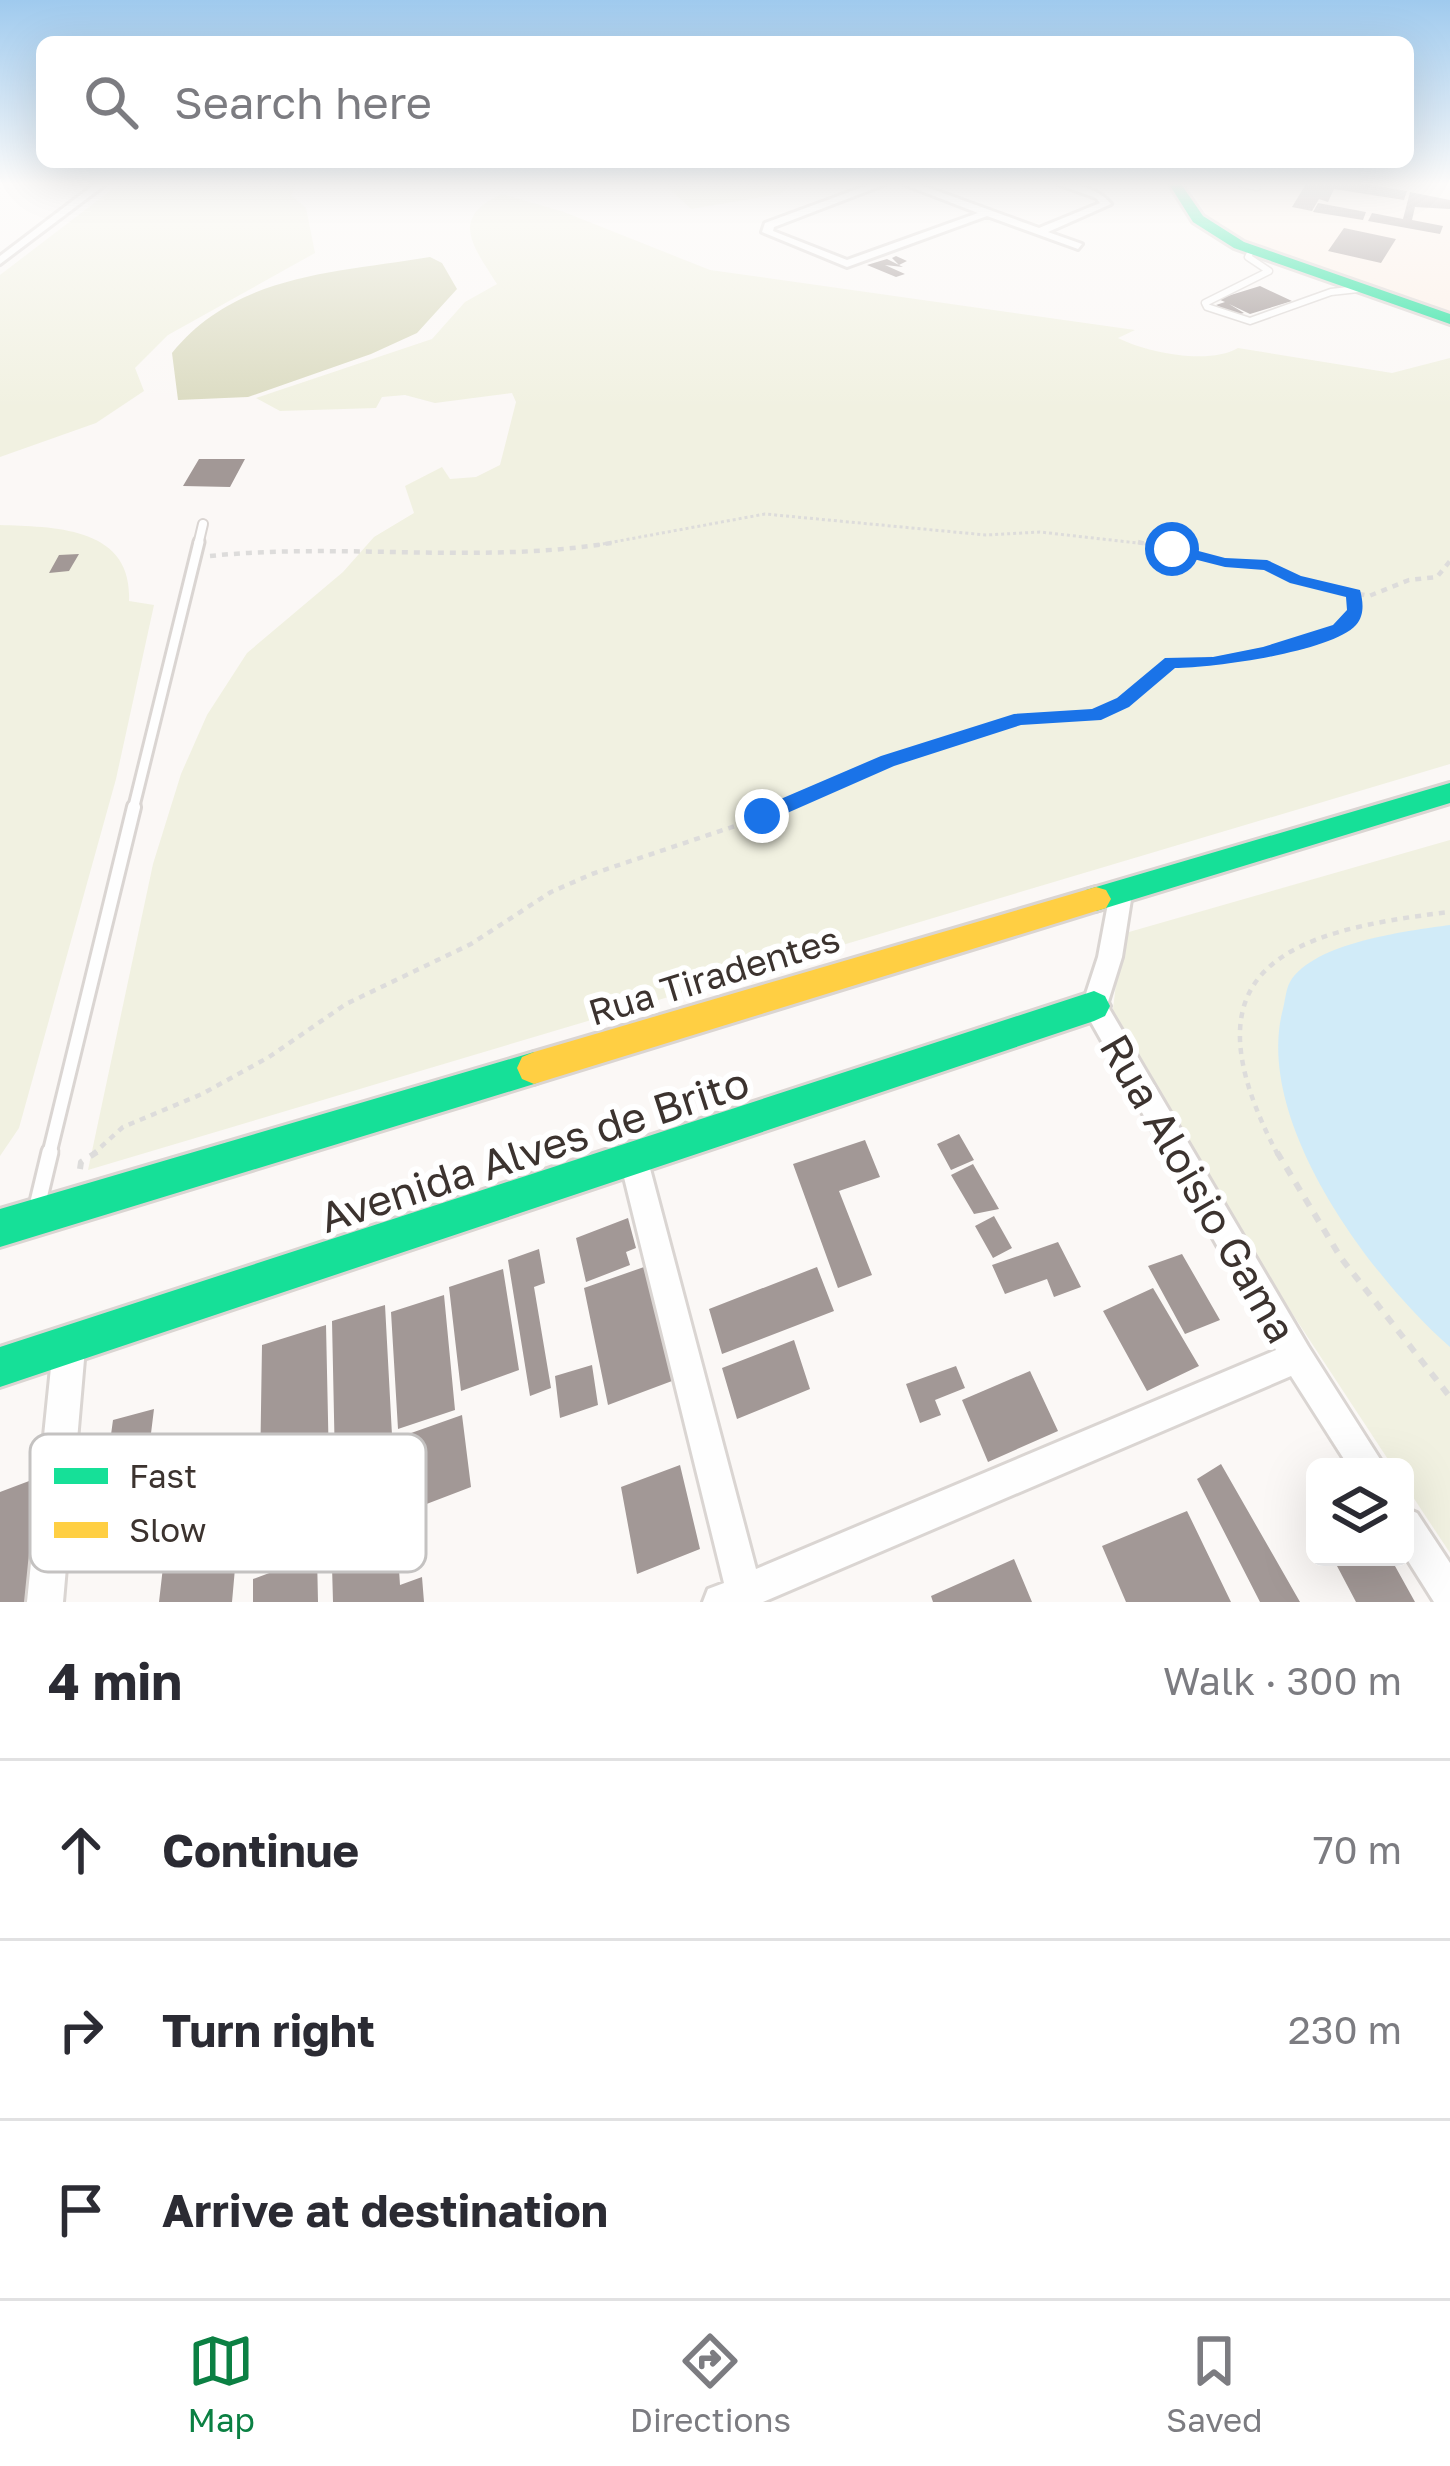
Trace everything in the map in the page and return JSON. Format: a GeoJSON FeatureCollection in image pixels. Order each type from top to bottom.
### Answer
{"type":"FeatureCollection","features":[{"type":"Feature","properties":{"kind":"main road"},"geometry":{"type":"LineString","coordinates":[[1273,259],[1450,320]]}},
{"type":"Feature","properties":{"kind":"main road","name":"Rua Tiradentes"},"geometry":{"type":"LineString","coordinates":[[0,1228],[1450,793]]}},
{"type":"Feature","properties":{"kind":"main road","name":"Avenida Alves de Brito"},"geometry":{"type":"LineString","coordinates":[[0,1367],[1094,1006]]}},
{"type":"Feature","properties":{"kind":"street"},"geometry":{"type":"LineString","coordinates":[[831,259],[842,263],[868,259]]}},
{"type":"Feature","properties":{"kind":"street","name":"Rua Aloisio Gama"},"geometry":{"type":"LineString","coordinates":[[1121,893],[1110,957],[1094,1006],[1297,1357],[1362,1458]]}},
{"type":"Feature","properties":{"kind":"street"},"geometry":{"type":"LineString","coordinates":[[634,1161],[737,1599],[1297,1357]]}},
{"type":"Feature","properties":{"kind":"street"},"geometry":{"type":"LineString","coordinates":[[61,1434],[69,1348]]}},
{"type":"Feature","properties":{"kind":"street"},"geometry":{"type":"LineString","coordinates":[[1414,1539],[1450,1595]]}},
{"type":"Feature","properties":{"kind":"street"},"geometry":{"type":"LineString","coordinates":[[45,1602],[48,1572]]}},
{"type":"Feature","properties":{"kind":"lane"},"geometry":{"type":"LineString","coordinates":[[1251,259],[1269,271],[1209,298],[1207,307],[1250,321],[1300,307],[1318,296],[1358,289]]}},
{"type":"Feature","properties":{"kind":"lane"},"geometry":{"type":"LineString","coordinates":[[35,1217],[203,524]]}},
{"type":"Feature","properties":{"kind":"path"},"geometry":{"type":"LineString","coordinates":[[192,559],[330,548],[451,554],[567,549],[656,538],[740,515],[788,514],[971,534],[1040,532],[1145,543],[1225,562],[1267,565],[1296,580],[1380,595],[1409,580],[1437,577],[1450,561]]}},
{"type":"Feature","properties":{"kind":"path"},"geometry":{"type":"LineString","coordinates":[[77,1204],[81,1162],[123,1127],[202,1094],[269,1057],[346,1004],[471,944],[550,892],[645,853],[750,821],[873,767],[953,740],[1021,718],[1080,717],[1110,710],[1171,662],[1246,656],[1339,629],[1351,621],[1354,593]]}},
{"type":"Feature","properties":{"kind":"path"},"geometry":{"type":"LineString","coordinates":[[1450,913],[1378,921],[1327,934],[1282,953],[1255,978],[1243,1012],[1251,1097],[1270,1146],[1337,1256],[1450,1397]]}},
{"type":"Feature","properties":{"kind":"shaded area"},"geometry":{"type":"Polygon","coordinates":[[[1280,259],[1450,259],[1450,313],[1280,259]]]}},
{"type":"Feature","properties":{"kind":"green space"},"geometry":{"type":"Polygon","coordinates":[[[21,259],[305,259],[168,335],[135,368],[144,391],[96,423],[0,457],[0,275],[21,259]]]}},
{"type":"Feature","properties":{"kind":"green space"},"geometry":{"type":"Polygon","coordinates":[[[434,259],[442,263],[457,289],[417,333],[371,354],[248,397],[178,400],[172,353],[198,327],[257,292],[324,273],[434,259]]]}},
{"type":"Feature","properties":{"kind":"green space"},"geometry":{"type":"Polygon","coordinates":[[[482,259],[682,259],[710,270],[1135,330],[1118,338],[1161,352],[1212,356],[1238,348],[1392,373],[1450,358],[1450,764],[88,1170],[153,864],[181,774],[207,715],[247,653],[343,572],[374,537],[414,513],[405,486],[442,467],[450,479],[476,477],[500,465],[516,402],[512,393],[435,403],[405,395],[382,397],[376,408],[280,411],[256,398],[432,339],[465,302],[497,284],[482,259]]]}},
{"type":"Feature","properties":{"kind":"green space"},"geometry":{"type":"Polygon","coordinates":[[[0,525],[65,530],[104,545],[127,576],[129,601],[154,605],[116,779],[19,1128],[0,1156],[0,525]]]}},
{"type":"Feature","properties":{"kind":"green space"},"geometry":{"type":"Polygon","coordinates":[[[1450,840],[1450,1553],[1414,1499],[1414,1458],[1387,1458],[1232,1222],[1112,1017],[1122,934],[1450,840]]]}},
{"type":"Feature","properties":{"kind":"water"},"geometry":{"type":"Polygon","coordinates":[[[1450,925],[1450,1347],[1386,1280],[1325,1193],[1285,1099],[1278,1053],[1288,988],[1302,968],[1363,941],[1450,925]]]}},
{"type":"Feature","properties":{"kind":"building"},"geometry":{"type":"Polygon","coordinates":[[[887,259],[903,267],[885,265],[905,274],[896,277],[867,265],[887,259]]]}},
{"type":"Feature","properties":{"kind":"building"},"geometry":{"type":"Polygon","coordinates":[[[1260,286],[1292,301],[1250,314],[1229,304],[1244,313],[1236,315],[1216,305],[1225,302],[1218,299],[1260,286]]]}},
{"type":"Feature","properties":{"kind":"building"},"geometry":{"type":"Polygon","coordinates":[[[199,459],[245,459],[230,487],[183,486],[199,459]]]}},
{"type":"Feature","properties":{"kind":"building"},"geometry":{"type":"Polygon","coordinates":[[[79,554],[69,571],[49,573],[59,555],[79,554]]]}},
{"type":"Feature","properties":{"kind":"building"},"geometry":{"type":"Polygon","coordinates":[[[959,1134],[974,1160],[951,1170],[937,1144],[959,1134]]]}},
{"type":"Feature","properties":{"kind":"building"},"geometry":{"type":"Polygon","coordinates":[[[865,1140],[880,1177],[839,1191],[872,1275],[838,1288],[793,1164],[865,1140]]]}},
{"type":"Feature","properties":{"kind":"building"},"geometry":{"type":"Polygon","coordinates":[[[973,1164],[999,1209],[974,1214],[951,1175],[973,1164]]]}},
{"type":"Feature","properties":{"kind":"building"},"geometry":{"type":"Polygon","coordinates":[[[994,1216],[1012,1248],[993,1258],[975,1226],[994,1216]]]}},
{"type":"Feature","properties":{"kind":"building"},"geometry":{"type":"Polygon","coordinates":[[[628,1218],[636,1248],[626,1252],[630,1265],[586,1282],[576,1238],[628,1218]]]}},
{"type":"Feature","properties":{"kind":"building"},"geometry":{"type":"Polygon","coordinates":[[[1058,1242],[1081,1287],[1054,1297],[1047,1279],[1005,1294],[992,1265],[1058,1242]]]}},
{"type":"Feature","properties":{"kind":"building"},"geometry":{"type":"Polygon","coordinates":[[[539,1249],[545,1283],[534,1287],[551,1388],[530,1396],[508,1260],[539,1249]]]}},
{"type":"Feature","properties":{"kind":"building"},"geometry":{"type":"Polygon","coordinates":[[[1182,1254],[1220,1320],[1185,1334],[1148,1266],[1182,1254]]]}},
{"type":"Feature","properties":{"kind":"building"},"geometry":{"type":"Polygon","coordinates":[[[644,1267],[672,1381],[608,1405],[584,1288],[644,1267]]]}},
{"type":"Feature","properties":{"kind":"building"},"geometry":{"type":"Polygon","coordinates":[[[817,1267],[834,1311],[722,1354],[709,1309],[817,1267]]]}},
{"type":"Feature","properties":{"kind":"building"},"geometry":{"type":"Polygon","coordinates":[[[503,1269],[519,1370],[461,1391],[449,1287],[503,1269]]]}},
{"type":"Feature","properties":{"kind":"building"},"geometry":{"type":"Polygon","coordinates":[[[1153,1288],[1199,1366],[1147,1391],[1103,1311],[1153,1288]]]}},
{"type":"Feature","properties":{"kind":"building"},"geometry":{"type":"Polygon","coordinates":[[[444,1295],[455,1410],[398,1429],[391,1312],[444,1295]]]}},
{"type":"Feature","properties":{"kind":"building"},"geometry":{"type":"Polygon","coordinates":[[[385,1305],[392,1434],[334,1434],[332,1321],[385,1305]]]}},
{"type":"Feature","properties":{"kind":"building"},"geometry":{"type":"Polygon","coordinates":[[[326,1325],[328,1434],[261,1434],[262,1345],[326,1325]]]}},
{"type":"Feature","properties":{"kind":"building"},"geometry":{"type":"Polygon","coordinates":[[[794,1340],[810,1389],[737,1419],[722,1368],[794,1340]]]}},
{"type":"Feature","properties":{"kind":"building"},"geometry":{"type":"Polygon","coordinates":[[[592,1365],[598,1405],[560,1418],[555,1376],[592,1365]]]}},
{"type":"Feature","properties":{"kind":"building"},"geometry":{"type":"Polygon","coordinates":[[[956,1366],[965,1388],[935,1400],[941,1415],[920,1423],[906,1384],[956,1366]]]}},
{"type":"Feature","properties":{"kind":"building"},"geometry":{"type":"Polygon","coordinates":[[[1030,1371],[1058,1431],[988,1462],[962,1400],[1030,1371]]]}},
{"type":"Feature","properties":{"kind":"building"},"geometry":{"type":"Polygon","coordinates":[[[154,1409],[151,1434],[111,1434],[113,1420],[154,1409]]]}},
{"type":"Feature","properties":{"kind":"building"},"geometry":{"type":"Polygon","coordinates":[[[462,1415],[471,1487],[426,1504],[426,1434],[408,1434],[462,1415]]]}},
{"type":"Feature","properties":{"kind":"building"},"geometry":{"type":"Polygon","coordinates":[[[1221,1464],[1300,1602],[1260,1602],[1197,1479],[1221,1464]]]}},
{"type":"Feature","properties":{"kind":"building"},"geometry":{"type":"Polygon","coordinates":[[[680,1465],[700,1549],[637,1574],[621,1487],[680,1465]]]}},
{"type":"Feature","properties":{"kind":"building"},"geometry":{"type":"Polygon","coordinates":[[[30,1481],[32,1602],[0,1602],[0,1492],[30,1481]]]}},
{"type":"Feature","properties":{"kind":"building"},"geometry":{"type":"Polygon","coordinates":[[[1187,1511],[1231,1602],[1126,1602],[1102,1546],[1187,1511]]]}},
{"type":"Feature","properties":{"kind":"building"},"geometry":{"type":"Polygon","coordinates":[[[1014,1559],[1032,1602],[933,1602],[931,1596],[1014,1559]]]}},
{"type":"Feature","properties":{"kind":"building"},"geometry":{"type":"Polygon","coordinates":[[[1337,1566],[1395,1566],[1415,1602],[1356,1602],[1337,1566]]]}},
{"type":"Feature","properties":{"kind":"building"},"geometry":{"type":"Polygon","coordinates":[[[162,1572],[235,1572],[232,1602],[159,1602],[162,1572]]]}},
{"type":"Feature","properties":{"kind":"building"},"geometry":{"type":"Polygon","coordinates":[[[272,1572],[317,1572],[318,1602],[253,1602],[253,1579],[272,1572]]]}},
{"type":"Feature","properties":{"kind":"building"},"geometry":{"type":"Polygon","coordinates":[[[332,1572],[399,1572],[400,1585],[422,1577],[424,1602],[333,1602],[332,1572]]]}},
{"type":"Feature","properties":{"kind":"traffic: fast"},"geometry":{"type":"LineString","coordinates":[[1278,259],[1450,319]]}},
{"type":"Feature","properties":{"kind":"traffic: fast"},"geometry":{"type":"LineString","coordinates":[[1096,899],[1450,793]]}},
{"type":"Feature","properties":{"kind":"traffic: fast"},"geometry":{"type":"LineString","coordinates":[[0,1367],[1094,1006]]}},
{"type":"Feature","properties":{"kind":"traffic: fast"},"geometry":{"type":"LineString","coordinates":[[0,1228],[534,1068]]}},
{"type":"Feature","properties":{"kind":"traffic: slow"},"geometry":{"type":"LineString","coordinates":[[534,1068],[1096,899]]}},
{"type":"Feature","properties":{"kind":"route"},"geometry":{"type":"LineString","coordinates":[[762,816],[888,761],[1021,718],[1094,716],[1110,710],[1171,662],[1213,662],[1264,652],[1351,621],[1354,593],[1296,580],[1267,565],[1240,565],[1172,549]]}}]}
